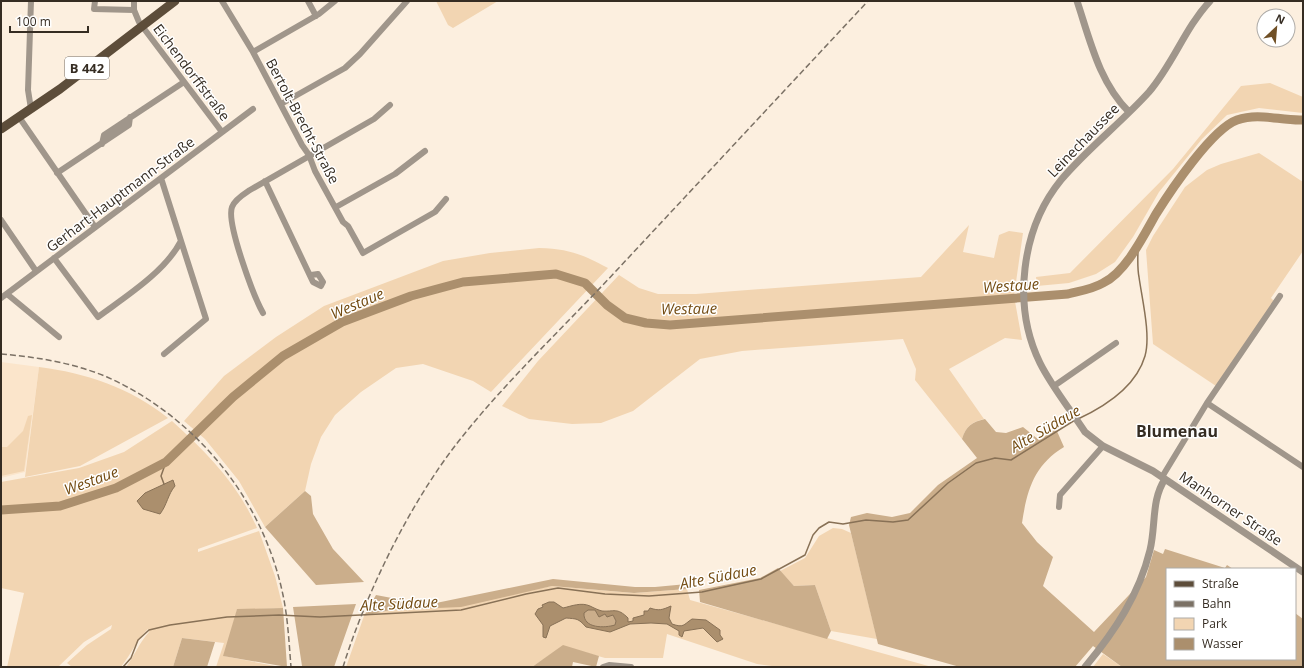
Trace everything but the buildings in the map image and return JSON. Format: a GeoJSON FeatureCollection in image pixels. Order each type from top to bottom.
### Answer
{"type":"FeatureCollection","features":[{"type":"Feature","properties":{"kind":"main road","name":"B 442"},"geometry":{"type":"LineString","coordinates":[[1,129],[31,109],[175,1]]}},
{"type":"Feature","properties":{"kind":"street"},"geometry":{"type":"LineString","coordinates":[[31,109],[28,90],[32,1]]}},
{"type":"Feature","properties":{"kind":"street"},"geometry":{"type":"LineString","coordinates":[[95,1],[94,9],[134,10],[134,1]]}},
{"type":"Feature","properties":{"kind":"street","name":"Bertolt-Brecht-Straße"},"geometry":{"type":"LineString","coordinates":[[222,1],[309,155],[315,171],[343,222],[348,226],[363,253],[435,212],[446,199]]}},
{"type":"Feature","properties":{"kind":"street"},"geometry":{"type":"LineString","coordinates":[[308,1],[316,16]]}},
{"type":"Feature","properties":{"kind":"street"},"geometry":{"type":"LineString","coordinates":[[252,52],[316,16],[335,1]]}},
{"type":"Feature","properties":{"kind":"street"},"geometry":{"type":"LineString","coordinates":[[281,104],[345,68],[360,54],[407,1]]}},
{"type":"Feature","properties":{"kind":"street"},"geometry":{"type":"LineString","coordinates":[[1077,1],[1100,71],[1108,87],[1129,112]]}},
{"type":"Feature","properties":{"kind":"street","name":"Leinechaussee"},"geometry":{"type":"LineString","coordinates":[[1164,478],[1145,465],[1103,446],[1090,437],[1082,427],[1054,386],[1034,350],[1026,314],[1024,279],[1032,233],[1050,195],[1072,168],[1149,92],[1163,73],[1196,19],[1210,1]]}},
{"type":"Feature","properties":{"kind":"street","name":"Eichendorffstraße"},"geometry":{"type":"LineString","coordinates":[[134,10],[143,26],[222,132]]}},
{"type":"Feature","properties":{"kind":"street"},"geometry":{"type":"LineString","coordinates":[[57,173],[102,144],[104,135],[184,82]]}},
{"type":"Feature","properties":{"kind":"street"},"geometry":{"type":"LineString","coordinates":[[263,313],[255,299],[231,219],[232,207],[239,197],[309,155],[374,119],[390,105]]}},
{"type":"Feature","properties":{"kind":"street","name":"Gerhart-Hauptmann-Straße"},"geometry":{"type":"LineString","coordinates":[[1,298],[253,109]]}},
{"type":"Feature","properties":{"kind":"street"},"geometry":{"type":"LineString","coordinates":[[19,117],[95,227]]}},
{"type":"Feature","properties":{"kind":"street"},"geometry":{"type":"LineString","coordinates":[[336,207],[395,174],[425,151]]}},
{"type":"Feature","properties":{"kind":"street"},"geometry":{"type":"LineString","coordinates":[[160,178],[206,319],[164,354]]}},
{"type":"Feature","properties":{"kind":"street"},"geometry":{"type":"LineString","coordinates":[[265,181],[311,275]]}},
{"type":"Feature","properties":{"kind":"street"},"geometry":{"type":"LineString","coordinates":[[1,220],[36,271]]}},
{"type":"Feature","properties":{"kind":"street"},"geometry":{"type":"LineString","coordinates":[[54,258],[98,317],[145,282],[164,264],[181,241]]}},
{"type":"Feature","properties":{"kind":"street"},"geometry":{"type":"LineString","coordinates":[[7,294],[59,337]]}},
{"type":"Feature","properties":{"kind":"street"},"geometry":{"type":"LineString","coordinates":[[1085,667],[1116,628],[1139,585],[1150,549],[1156,494],[1164,478],[1207,403],[1280,296]]}},
{"type":"Feature","properties":{"kind":"street"},"geometry":{"type":"LineString","coordinates":[[1054,386],[1116,344]]}},
{"type":"Feature","properties":{"kind":"street"},"geometry":{"type":"LineString","coordinates":[[1207,403],[1303,467]]}},
{"type":"Feature","properties":{"kind":"street"},"geometry":{"type":"LineString","coordinates":[[1059,507],[1060,495],[1103,446]]}},
{"type":"Feature","properties":{"kind":"street","name":"Manhorner Straße"},"geometry":{"type":"LineString","coordinates":[[1164,478],[1303,572]]}},
{"type":"Feature","properties":{"kind":"street"},"geometry":{"type":"LineString","coordinates":[[603,667],[609,665],[631,667]]}},
{"type":"Feature","properties":{"kind":"shaded area"},"geometry":{"type":"Polygon","coordinates":[[[1,362],[39,367],[25,472],[1,478],[1,362]]]}},
{"type":"Feature","properties":{"kind":"shaded area"},"geometry":{"type":"Polygon","coordinates":[[[985,419],[996,432],[1006,433],[1023,427],[1039,440],[1056,429],[1064,447],[1045,462],[1034,479],[1026,500],[1022,523],[1037,542],[1053,557],[1043,586],[1094,632],[1146,577],[1154,550],[1163,554],[1165,549],[1225,568],[1166,568],[1166,660],[1296,660],[1296,614],[1303,619],[1303,667],[1122,667],[1093,646],[1075,667],[960,667],[878,644],[849,525],[851,517],[867,513],[892,517],[910,513],[938,485],[977,458],[962,439],[965,431],[970,425],[985,419]]]}},
{"type":"Feature","properties":{"kind":"shaded area"},"geometry":{"type":"Polygon","coordinates":[[[305,491],[311,496],[313,514],[333,549],[364,582],[316,585],[265,527],[305,491]]]}},
{"type":"Feature","properties":{"kind":"shaded area"},"geometry":{"type":"Polygon","coordinates":[[[778,568],[794,586],[815,585],[831,631],[827,639],[700,602],[699,590],[760,578],[778,568]]]}},
{"type":"Feature","properties":{"kind":"shaded area"},"geometry":{"type":"Polygon","coordinates":[[[553,579],[635,587],[687,584],[687,589],[634,593],[552,586],[461,607],[390,610],[364,616],[376,595],[397,599],[404,604],[436,603],[553,579]]]}},
{"type":"Feature","properties":{"kind":"shaded area"},"geometry":{"type":"Polygon","coordinates":[[[356,604],[334,667],[302,666],[293,607],[356,604]]]}},
{"type":"Feature","properties":{"kind":"shaded area"},"geometry":{"type":"Polygon","coordinates":[[[283,608],[287,667],[223,656],[237,609],[283,608]]]}},
{"type":"Feature","properties":{"kind":"shaded area"},"geometry":{"type":"Polygon","coordinates":[[[588,610],[595,610],[602,615],[613,615],[616,621],[615,625],[601,627],[591,625],[587,622],[584,613],[588,610]]]}},
{"type":"Feature","properties":{"kind":"shaded area"},"geometry":{"type":"Polygon","coordinates":[[[182,638],[215,642],[207,667],[173,667],[182,638]]]}},
{"type":"Feature","properties":{"kind":"shaded area"},"geometry":{"type":"Polygon","coordinates":[[[563,645],[599,656],[596,667],[573,662],[572,667],[532,667],[563,645]]]}},
{"type":"Feature","properties":{"kind":"green space"},"geometry":{"type":"Polygon","coordinates":[[[436,1],[498,1],[453,28],[448,25],[436,1]]]}},
{"type":"Feature","properties":{"kind":"green space"},"geometry":{"type":"Polygon","coordinates":[[[1270,83],[1303,97],[1303,113],[1259,108],[1227,115],[1202,139],[1159,192],[1133,237],[1115,262],[1096,274],[1069,283],[1037,286],[1036,277],[1070,273],[1173,169],[1241,86],[1270,83]]]}},
{"type":"Feature","properties":{"kind":"green space"},"geometry":{"type":"Polygon","coordinates":[[[1259,153],[1303,182],[1303,251],[1271,298],[1274,301],[1216,386],[1153,344],[1146,250],[1153,236],[1185,187],[1207,170],[1221,164],[1259,153]]]}},
{"type":"Feature","properties":{"kind":"green space"},"geometry":{"type":"Polygon","coordinates":[[[969,225],[963,252],[994,258],[999,235],[1009,231],[1023,233],[1014,296],[1022,340],[1005,338],[949,369],[984,419],[970,425],[965,431],[962,439],[915,380],[916,369],[903,339],[742,351],[700,359],[633,411],[601,423],[572,424],[529,419],[502,406],[538,361],[619,275],[639,288],[658,294],[696,294],[921,277],[969,225]]]}},
{"type":"Feature","properties":{"kind":"green space"},"geometry":{"type":"Polygon","coordinates":[[[539,248],[575,253],[608,268],[491,392],[473,381],[423,364],[396,368],[361,392],[335,415],[321,437],[311,464],[305,491],[265,527],[239,481],[205,439],[184,421],[224,376],[276,337],[324,306],[443,261],[490,253],[539,248]]]}},
{"type":"Feature","properties":{"kind":"green space"},"geometry":{"type":"Polygon","coordinates":[[[39,367],[74,373],[123,390],[154,407],[168,418],[80,466],[25,477],[39,367]]]}},
{"type":"Feature","properties":{"kind":"green space"},"geometry":{"type":"Polygon","coordinates":[[[32,415],[24,471],[1,476],[1,447],[7,447],[23,431],[28,416],[32,415]]]}},
{"type":"Feature","properties":{"kind":"green space"},"geometry":{"type":"Polygon","coordinates":[[[172,421],[209,457],[231,483],[241,497],[257,528],[198,549],[198,552],[259,531],[275,576],[283,608],[237,610],[224,656],[280,667],[216,667],[224,643],[182,638],[173,667],[126,667],[142,640],[149,632],[148,629],[121,667],[72,667],[67,663],[87,645],[111,629],[112,625],[84,642],[58,667],[7,667],[24,593],[1,588],[1,482],[79,468],[124,452],[172,421]]]}},
{"type":"Feature","properties":{"kind":"green space"},"geometry":{"type":"Polygon","coordinates":[[[833,528],[842,529],[851,533],[877,639],[831,631],[815,585],[794,586],[780,571],[805,558],[819,536],[833,528]]]}},
{"type":"Feature","properties":{"kind":"green space"},"geometry":{"type":"Polygon","coordinates":[[[552,586],[634,593],[687,589],[690,600],[932,667],[780,667],[757,664],[667,634],[663,658],[605,658],[563,646],[532,667],[346,667],[364,616],[390,610],[406,610],[552,586]]]}},
{"type":"Feature","properties":{"kind":"green space"},"geometry":{"type":"Polygon","coordinates":[[[1103,654],[1122,667],[1093,667],[1103,654]]]}},
{"type":"Feature","properties":{"kind":"water"},"geometry":{"type":"Polygon","coordinates":[[[173,480],[175,486],[160,514],[143,509],[137,501],[145,493],[173,480]]]}},
{"type":"Feature","properties":{"kind":"water"},"geometry":{"type":"Polygon","coordinates":[[[549,602],[554,602],[563,608],[583,604],[602,611],[621,612],[628,618],[628,622],[633,621],[633,618],[644,615],[644,611],[648,611],[650,608],[660,610],[671,606],[669,618],[672,624],[681,626],[692,619],[706,620],[720,630],[720,635],[723,639],[717,642],[703,628],[684,631],[682,637],[679,635],[679,631],[667,624],[630,624],[610,632],[586,627],[577,620],[566,618],[550,626],[546,638],[543,637],[543,625],[535,614],[538,609],[543,607],[542,605],[549,602]],[[588,610],[584,613],[587,622],[591,625],[606,627],[615,625],[616,621],[613,615],[607,617],[605,614],[599,617],[595,610],[588,610]]]}},
{"type":"Feature","properties":{"kind":"waterway","name":"Westaue"},"geometry":{"type":"LineString","coordinates":[[1,510],[60,506],[116,488],[166,462],[233,397],[283,356],[342,322],[411,296],[463,282],[556,274],[585,283],[607,305],[625,318],[646,323],[670,325],[1068,294],[1091,288],[1111,278],[1127,262],[1171,190],[1204,147],[1227,126],[1237,120],[1253,117],[1303,120]]}},
{"type":"Feature","properties":{"kind":"waterway","name":"Alte Südaue"},"geometry":{"type":"LineString","coordinates":[[1078,419],[1109,402],[1119,394],[1135,377],[1145,356],[1147,347],[1147,328],[1138,273],[1138,247]]}},
{"type":"Feature","properties":{"kind":"waterway","name":"Alte Südaue"},"geometry":{"type":"LineString","coordinates":[[123,667],[131,658],[138,640],[149,630],[170,625],[227,617],[279,615],[320,617],[461,610],[526,594],[558,588],[605,594],[649,596],[702,592],[761,579],[805,555],[813,535],[819,528],[829,522],[843,524],[866,520],[893,522],[908,520],[948,483],[976,463],[995,458],[1011,460],[1075,420]]}},
{"type":"Feature","properties":{"kind":"waterway"},"geometry":{"type":"LineString","coordinates":[[164,484],[161,476],[166,462]]}},
{"type":"Feature","properties":{"kind":"railway"},"geometry":{"type":"LineString","coordinates":[[343,667],[364,609],[377,579],[407,520],[440,466],[476,419],[868,1]]}},
{"type":"Feature","properties":{"kind":"railway"},"geometry":{"type":"LineString","coordinates":[[1,354],[55,361],[82,368],[107,377],[139,394],[169,414],[197,438],[221,465],[242,494],[260,526],[273,560],[283,595],[291,667]]}},
{"type":"Feature","properties":{"kind":"district","name":"Blumenau"},"geometry":{"type":"Point","coordinates":[1177,431]}}]}
